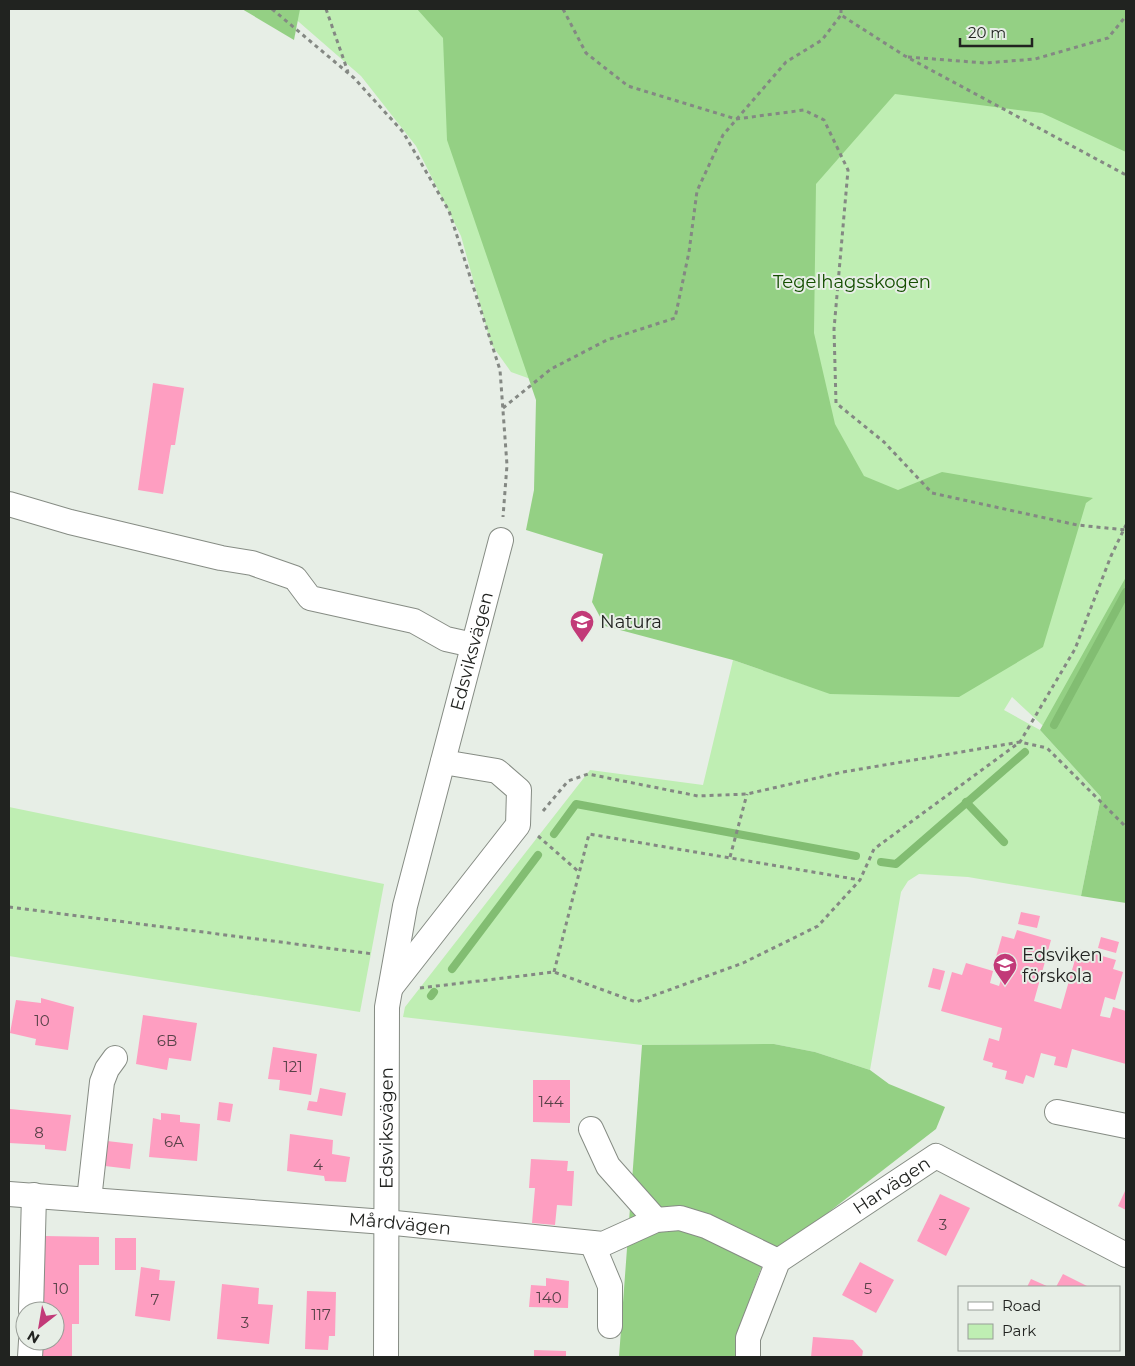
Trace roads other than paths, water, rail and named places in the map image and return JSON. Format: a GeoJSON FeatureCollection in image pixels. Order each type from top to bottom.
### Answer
{"type":"FeatureCollection","features":[{"type":"Feature","properties":{"kind":"street"},"geometry":{"type":"LineString","coordinates":[[9,504],[70,522],[221,558],[252,563],[295,578],[310,598],[414,620],[446,638],[473,646]]}},
{"type":"Feature","properties":{"kind":"street","name":"Edsviksvägen"},"geometry":{"type":"LineString","coordinates":[[386,1357],[387,1007],[405,906],[501,540]]}},
{"type":"Feature","properties":{"kind":"street"},"geometry":{"type":"LineString","coordinates":[[390,989],[518,825],[519,790],[497,771],[443,762]]}},
{"type":"Feature","properties":{"kind":"street"},"geometry":{"type":"LineString","coordinates":[[89,1200],[102,1082],[106,1069],[115,1058]]}},
{"type":"Feature","properties":{"kind":"street"},"geometry":{"type":"LineString","coordinates":[[1057,1112],[1126,1126]]}},
{"type":"Feature","properties":{"kind":"street"},"geometry":{"type":"LineString","coordinates":[[591,1129],[608,1166],[656,1220]]}},
{"type":"Feature","properties":{"kind":"street","name":"Harvägen"},"geometry":{"type":"LineString","coordinates":[[778,1261],[936,1156],[1126,1254]]}},
{"type":"Feature","properties":{"kind":"street","name":"Mårdvägen"},"geometry":{"type":"LineString","coordinates":[[9,1194],[385,1222],[603,1244],[656,1220],[680,1218],[706,1226],[778,1261]]}},
{"type":"Feature","properties":{"kind":"street"},"geometry":{"type":"LineString","coordinates":[[31,1301],[34,1195]]}},
{"type":"Feature","properties":{"kind":"street"},"geometry":{"type":"LineString","coordinates":[[592,1243],[610,1286],[610,1326]]}},
{"type":"Feature","properties":{"kind":"street"},"geometry":{"type":"LineString","coordinates":[[748,1357],[748,1338],[778,1261]]}},
{"type":"Feature","properties":{"kind":"waterway"},"geometry":{"type":"LineString","coordinates":[[1054,725],[1126,592]]}},
{"type":"Feature","properties":{"kind":"waterway"},"geometry":{"type":"LineString","coordinates":[[881,862],[896,864],[1025,752]]}},
{"type":"Feature","properties":{"kind":"waterway"},"geometry":{"type":"LineString","coordinates":[[966,802],[1004,842]]}},
{"type":"Feature","properties":{"kind":"waterway"},"geometry":{"type":"LineString","coordinates":[[554,834],[576,804],[856,856]]}},
{"type":"Feature","properties":{"kind":"waterway"},"geometry":{"type":"LineString","coordinates":[[452,969],[538,855]]}},
{"type":"Feature","properties":{"kind":"waterway"},"geometry":{"type":"LineString","coordinates":[[431,996],[434,992]]}},
{"type":"Feature","properties":{"kind":"place","name":"Natura"},"geometry":{"type":"Point","coordinates":[582,643]}},
{"type":"Feature","properties":{"kind":"place","name":"Edsviken förskola"},"geometry":{"type":"Point","coordinates":[1005,986]}},
{"type":"Feature","properties":{"kind":"park label","name":"Tegelhagsskogen"},"geometry":{"type":"Point","coordinates":[852,282]}}]}
